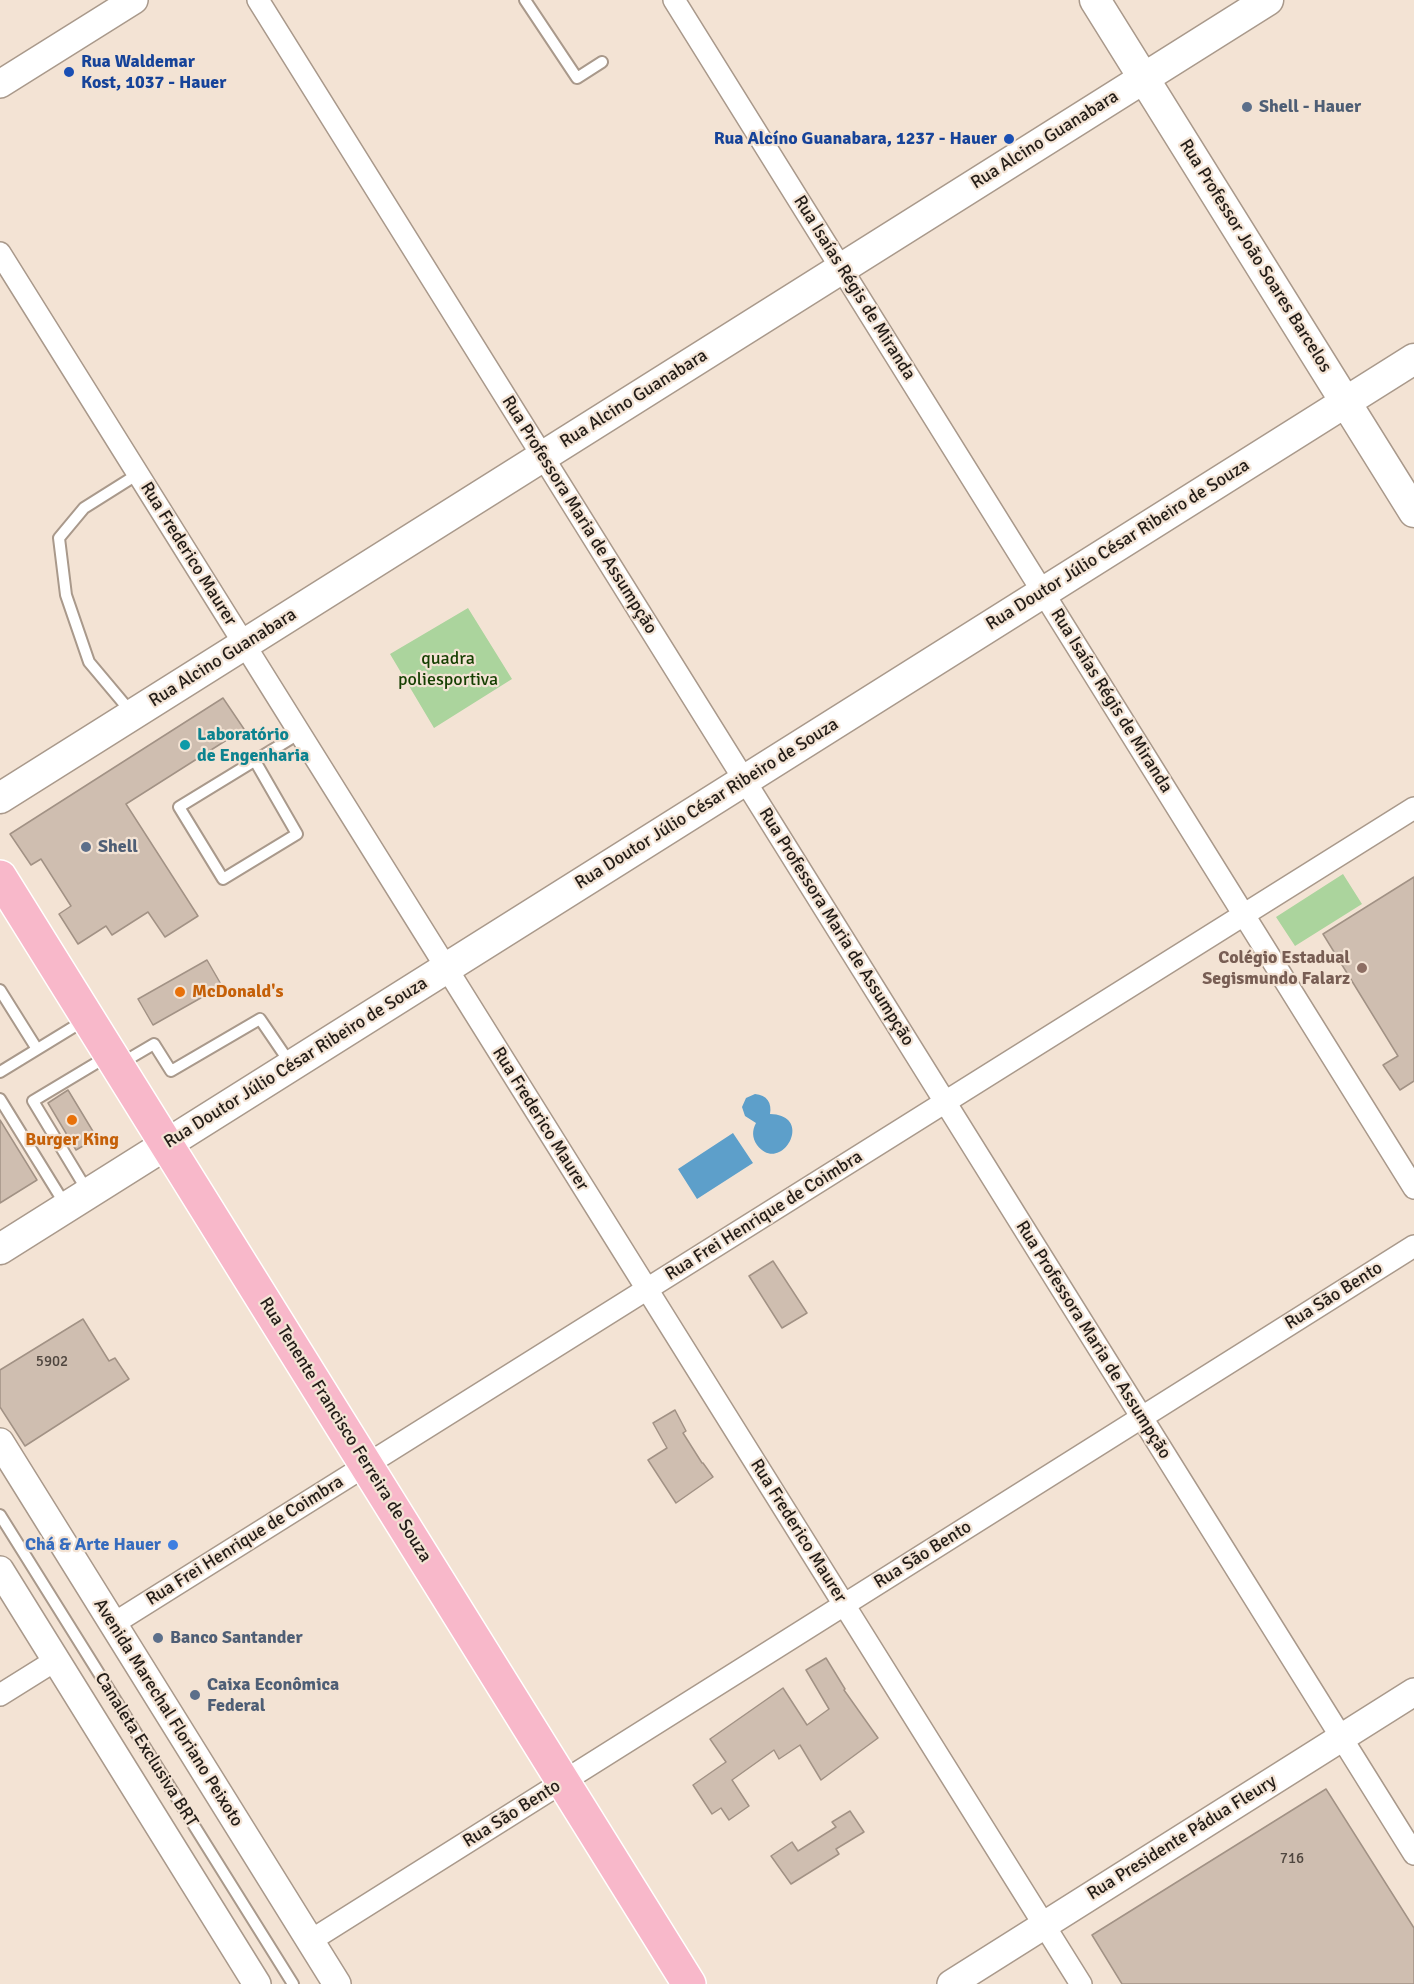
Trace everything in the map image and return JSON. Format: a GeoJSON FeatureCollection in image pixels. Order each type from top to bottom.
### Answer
{"type":"FeatureCollection","features":[{"type":"Feature","properties":{"kind":"main road","name":"Rua Professor João Soares Barcelos"},"geometry":{"type":"LineString","coordinates":[[1095,0],[1414,512]]}},
{"type":"Feature","properties":{"kind":"main road","name":"Rua Alcino Guanabara"},"geometry":{"type":"LineString","coordinates":[[6,791],[244,645],[1268,0]]}},
{"type":"Feature","properties":{"kind":"main road","name":"Rua Doutor Júlio César Ribeiro de Souza"},"geometry":{"type":"LineString","coordinates":[[0,1249],[1414,359]]}},
{"type":"Feature","properties":{"kind":"main road","name":"Rua Tenente Francisco Ferreira de Souza"},"geometry":{"type":"LineString","coordinates":[[0,877],[689,1984]]}},
{"type":"Feature","properties":{"kind":"street"},"geometry":{"type":"LineString","coordinates":[[0,84],[134,0]]}},
{"type":"Feature","properties":{"kind":"street","name":"Rua Professora Maria de Assumpção"},"geometry":{"type":"LineString","coordinates":[[258,0],[1414,1854]]}},
{"type":"Feature","properties":{"kind":"street","name":"Rua Isaías Régis de Miranda"},"geometry":{"type":"LineString","coordinates":[[674,0],[1414,1188]]}},
{"type":"Feature","properties":{"kind":"street","name":"Rua Frederico Maurer"},"geometry":{"type":"LineString","coordinates":[[0,253],[1081,1984]]}},
{"type":"Feature","properties":{"kind":"street","name":"Rua Frei Henrique de Coimbra"},"geometry":{"type":"LineString","coordinates":[[113,1624],[1414,808]]}},
{"type":"Feature","properties":{"kind":"street","name":"Rua São Bento"},"geometry":{"type":"LineString","coordinates":[[310,1941],[1414,1246]]}},
{"type":"Feature","properties":{"kind":"street","name":"Avenida Marechal Floriano Peixoto"},"geometry":{"type":"LineString","coordinates":[[0,1442],[337,1984]]}},
{"type":"Feature","properties":{"kind":"street"},"geometry":{"type":"LineString","coordinates":[[0,1570],[250,1982]]}},
{"type":"Feature","properties":{"kind":"street"},"geometry":{"type":"LineString","coordinates":[[0,1695],[56,1660]]}},
{"type":"Feature","properties":{"kind":"street","name":"Rua Presidente Pádua Fleury"},"geometry":{"type":"LineString","coordinates":[[951,1984],[1414,1692]]}},
{"type":"Feature","properties":{"kind":"lane"},"geometry":{"type":"LineString","coordinates":[[525,0],[577,78],[602,63]]}},
{"type":"Feature","properties":{"kind":"lane"},"geometry":{"type":"LineString","coordinates":[[133,714],[89,662],[66,595],[59,538],[84,507],[138,474]]}},
{"type":"Feature","properties":{"kind":"lane"},"geometry":{"type":"LineString","coordinates":[[255,761],[297,834],[223,879],[179,807],[300,733]]}},
{"type":"Feature","properties":{"kind":"lane"},"geometry":{"type":"LineString","coordinates":[[0,990],[37,1049]]}},
{"type":"Feature","properties":{"kind":"lane"},"geometry":{"type":"LineString","coordinates":[[0,1072],[88,1018]]}},
{"type":"Feature","properties":{"kind":"lane"},"geometry":{"type":"LineString","coordinates":[[78,1200],[33,1101],[114,1060],[154,1044],[171,1071],[260,1019],[292,1065]]}},
{"type":"Feature","properties":{"kind":"lane"},"geometry":{"type":"LineString","coordinates":[[0,1099],[78,1200]]}},
{"type":"Feature","properties":{"kind":"lane","name":"Canaleta Exclusiva BRT"},"geometry":{"type":"LineString","coordinates":[[0,1515],[293,1984]]}},
{"type":"Feature","properties":{"kind":"green space","name":"quadra poliesportiva"},"geometry":{"type":"Polygon","coordinates":[[[468,608],[512,679],[434,728],[390,654],[468,608]]]}},
{"type":"Feature","properties":{"kind":"green space"},"geometry":{"type":"Polygon","coordinates":[[[1343,874],[1362,904],[1295,946],[1276,917],[1343,874]]]}},
{"type":"Feature","properties":{"kind":"water"},"geometry":{"type":"Polygon","coordinates":[[[755,1094],[768,1100],[770,1114],[784,1117],[791,1124],[790,1141],[784,1149],[776,1153],[766,1153],[757,1145],[753,1134],[756,1123],[745,1116],[742,1107],[746,1098],[755,1094]]]}},
{"type":"Feature","properties":{"kind":"water"},"geometry":{"type":"Polygon","coordinates":[[[733,1133],[753,1163],[697,1199],[678,1169],[733,1133]]]}},
{"type":"Feature","properties":{"kind":"building","name":"Shell"},"geometry":{"type":"Polygon","coordinates":[[[223,698],[244,729],[126,804],[198,916],[165,937],[148,912],[112,935],[106,926],[78,944],[59,914],[71,906],[41,859],[31,865],[10,834],[223,698]]]}},
{"type":"Feature","properties":{"kind":"building"},"geometry":{"type":"Polygon","coordinates":[[[1414,877],[1414,1081],[1400,1090],[1383,1065],[1398,1056],[1323,934],[1414,877]]]}},
{"type":"Feature","properties":{"kind":"building","name":"McDonald's"},"geometry":{"type":"Polygon","coordinates":[[[207,960],[222,986],[153,1025],[138,999],[207,960]]]}},
{"type":"Feature","properties":{"kind":"building","name":"Burger King"},"geometry":{"type":"Polygon","coordinates":[[[68,1090],[97,1138],[76,1150],[48,1103],[68,1090]]]}},
{"type":"Feature","properties":{"kind":"building"},"geometry":{"type":"Polygon","coordinates":[[[0,1120],[37,1180],[0,1203],[0,1120]]]}},
{"type":"Feature","properties":{"kind":"building"},"geometry":{"type":"Polygon","coordinates":[[[773,1261],[807,1313],[782,1328],[749,1276],[773,1261]]]}},
{"type":"Feature","properties":{"kind":"building"},"geometry":{"type":"Polygon","coordinates":[[[83,1319],[109,1361],[115,1358],[129,1379],[25,1446],[0,1407],[0,1370],[83,1319]]]}},
{"type":"Feature","properties":{"kind":"building"},"geometry":{"type":"Polygon","coordinates":[[[675,1410],[686,1431],[683,1433],[713,1477],[676,1503],[648,1460],[667,1448],[653,1423],[675,1410]]]}},
{"type":"Feature","properties":{"kind":"building"},"geometry":{"type":"Polygon","coordinates":[[[826,1658],[844,1690],[878,1738],[821,1780],[800,1745],[779,1759],[774,1750],[732,1780],[749,1806],[729,1820],[721,1808],[712,1814],[693,1785],[726,1762],[710,1739],[783,1688],[807,1725],[829,1709],[806,1670],[826,1658]]]}},
{"type":"Feature","properties":{"kind":"building"},"geometry":{"type":"Polygon","coordinates":[[[1326,1789],[1414,1928],[1414,1984],[1122,1984],[1092,1935],[1326,1789]]]}},
{"type":"Feature","properties":{"kind":"building"},"geometry":{"type":"Polygon","coordinates":[[[850,1811],[864,1832],[836,1849],[839,1854],[791,1884],[771,1856],[792,1842],[798,1851],[836,1827],[832,1822],[850,1811]]]}},
{"type":"Feature","properties":{"kind":"place","name":"Rua Waldemar Kost, 1037 - Hauer"},"geometry":{"type":"Point","coordinates":[69,72]}},
{"type":"Feature","properties":{"kind":"place","name":"Shell - Hauer"},"geometry":{"type":"Point","coordinates":[1247,107]}},
{"type":"Feature","properties":{"kind":"place","name":"Rua Alcíno Guanabara, 1237 - Hauer"},"geometry":{"type":"Point","coordinates":[1009,139]}},
{"type":"Feature","properties":{"kind":"place","name":"Laboratório de Engenharia"},"geometry":{"type":"Point","coordinates":[185,745]}},
{"type":"Feature","properties":{"kind":"place","name":"Shell"},"geometry":{"type":"Point","coordinates":[86,847]}},
{"type":"Feature","properties":{"kind":"place","name":"Colégio Estadual Segismundo Falarz"},"geometry":{"type":"Point","coordinates":[1362,968]}},
{"type":"Feature","properties":{"kind":"place","name":"McDonald's"},"geometry":{"type":"Point","coordinates":[180,992]}},
{"type":"Feature","properties":{"kind":"place","name":"Burger King"},"geometry":{"type":"Point","coordinates":[72,1120]}},
{"type":"Feature","properties":{"kind":"place","name":"Chá & Arte Hauer"},"geometry":{"type":"Point","coordinates":[173,1545]}},
{"type":"Feature","properties":{"kind":"place","name":"Banco Santander"},"geometry":{"type":"Point","coordinates":[158,1638]}},
{"type":"Feature","properties":{"kind":"place","name":"Caixa Econômica Federal"},"geometry":{"type":"Point","coordinates":[195,1695]}}]}
